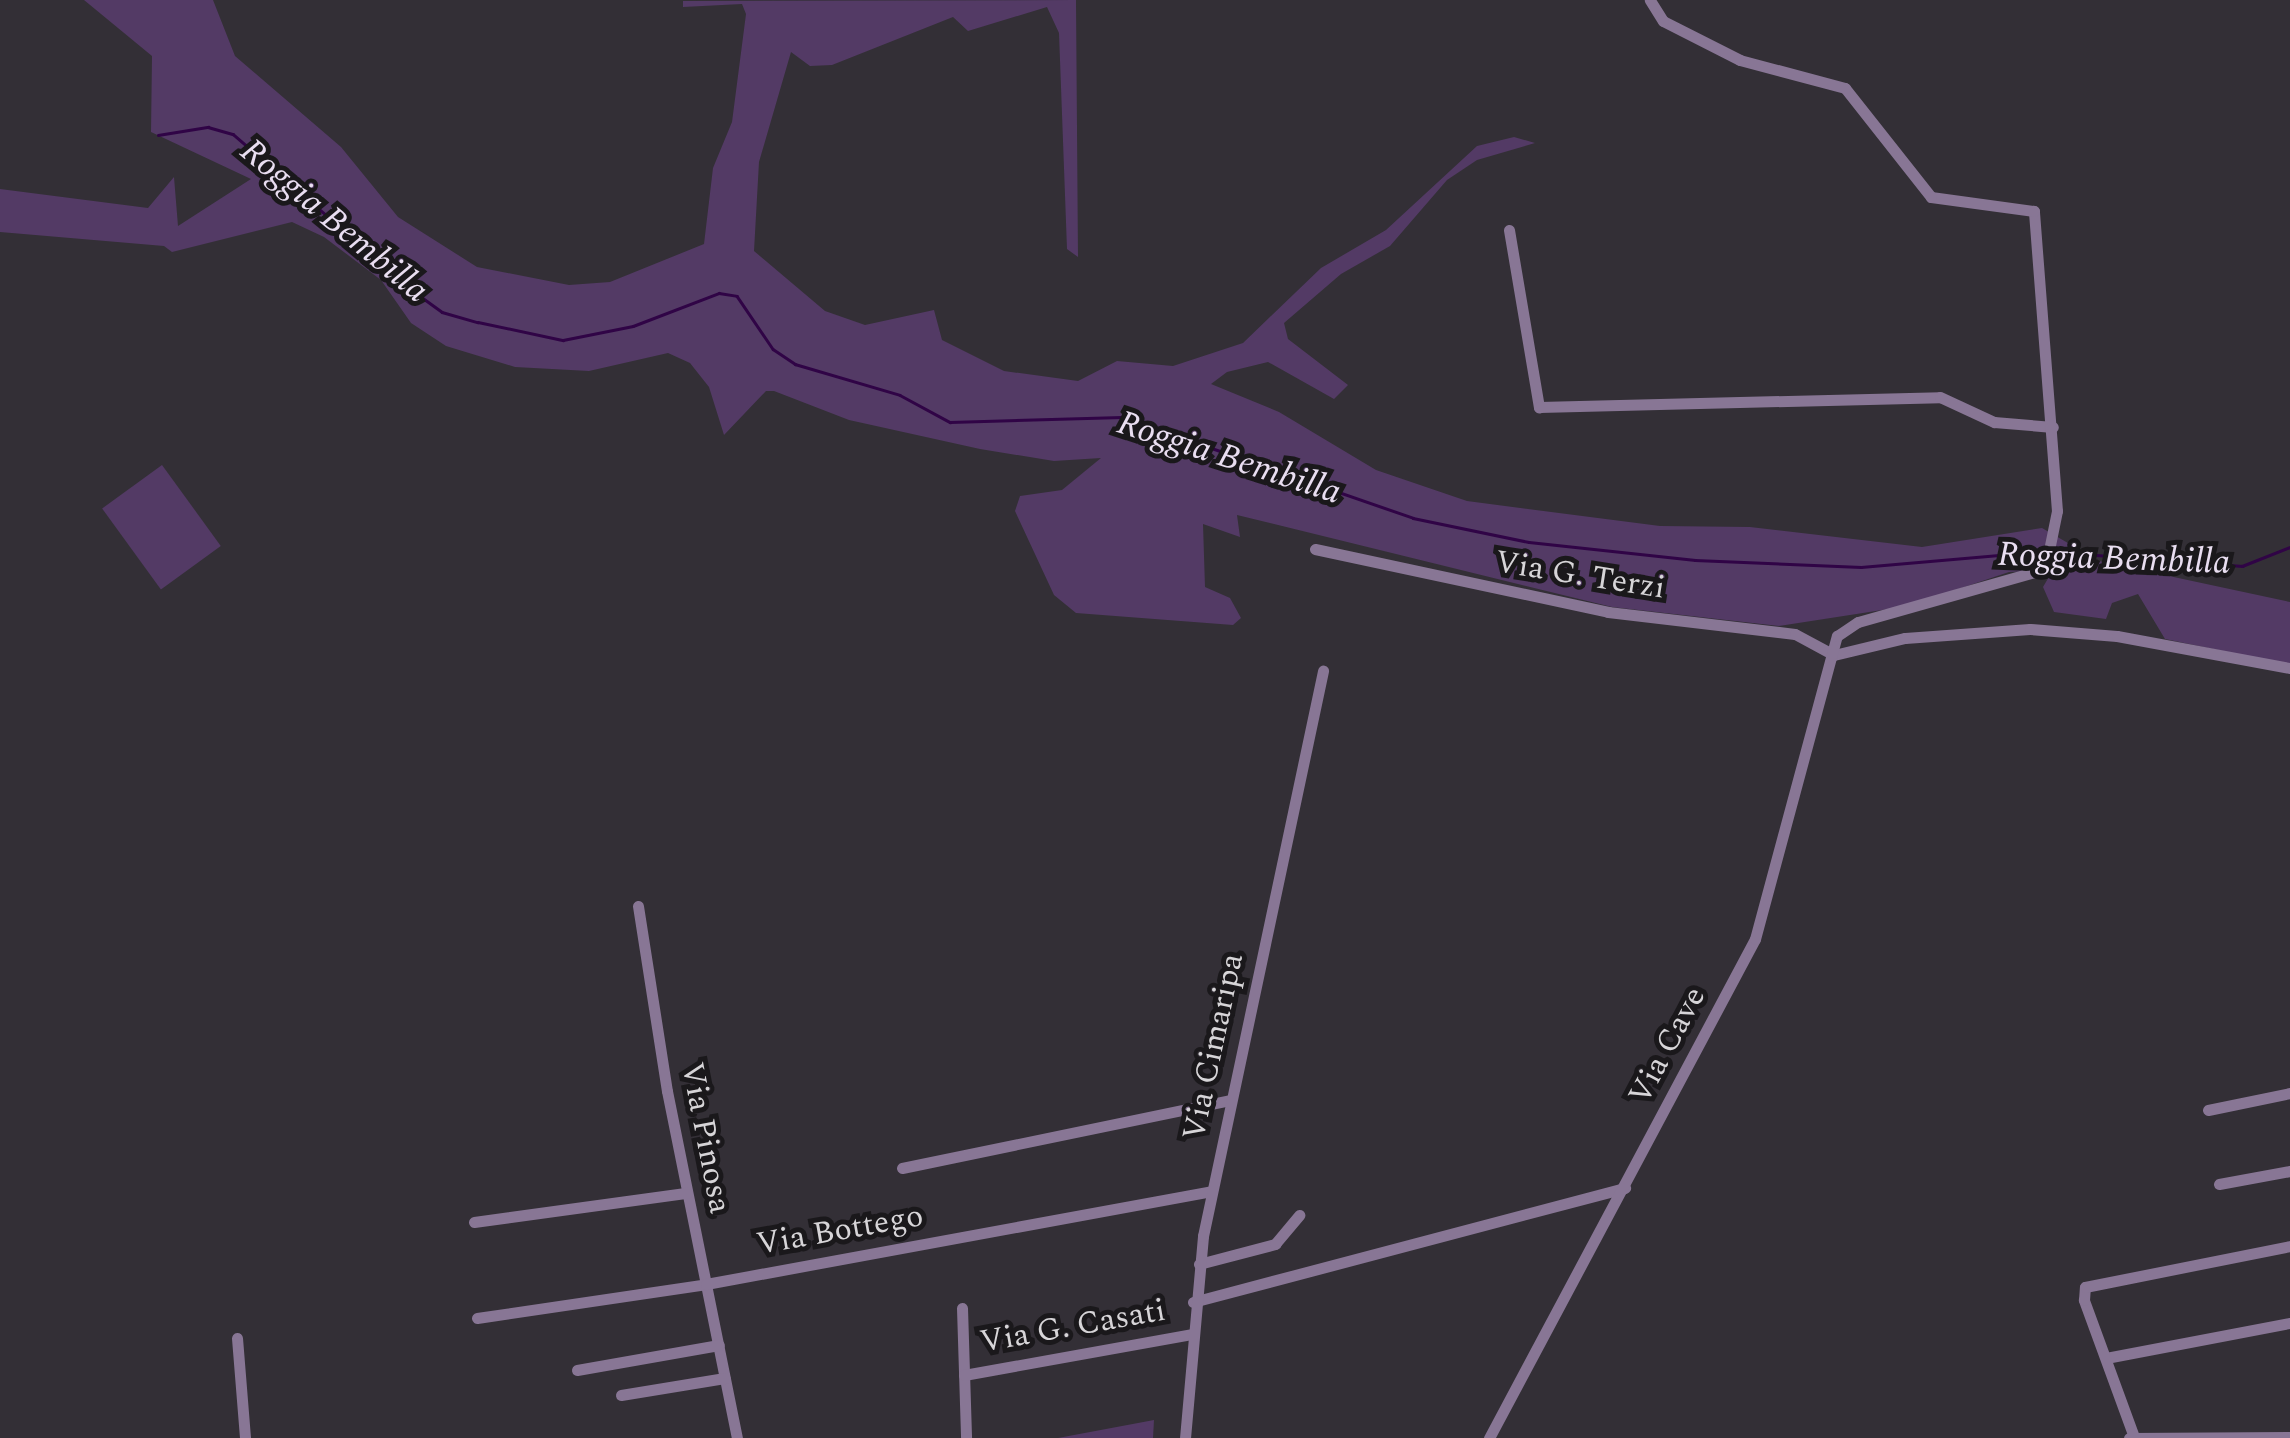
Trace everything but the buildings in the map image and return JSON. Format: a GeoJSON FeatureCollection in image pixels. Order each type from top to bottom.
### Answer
{"type":"FeatureCollection","features":[{"type":"Feature","properties":{"kind":"street"},"geometry":{"type":"LineString","coordinates":[[1650,0],[1666,23],[1740,60],[1848,90],[1931,198],[2034,210],[2058,496],[2049,552],[2036,572],[1850,625],[1837,636],[1834,655],[1913,637],[2039,629],[2117,636],[2290,668]]}},
{"type":"Feature","properties":{"kind":"street"},"geometry":{"type":"LineString","coordinates":[[1509,230],[1539,407],[1943,397],[1989,420],[2053,427]]}},
{"type":"Feature","properties":{"kind":"street","name":"Via G. Terzi"},"geometry":{"type":"LineString","coordinates":[[1315,549],[1608,612],[1795,634],[1834,655]]}},
{"type":"Feature","properties":{"kind":"street","name":"Via Cave"},"geometry":{"type":"LineString","coordinates":[[1489,1438],[1761,925],[1834,655]]}},
{"type":"Feature","properties":{"kind":"street","name":"Via Cimaripa"},"geometry":{"type":"LineString","coordinates":[[1184,1438],[1198,1264],[1323,671]]}},
{"type":"Feature","properties":{"kind":"street","name":"Via Pinosa"},"geometry":{"type":"LineString","coordinates":[[638,906],[687,1193],[738,1438]]}},
{"type":"Feature","properties":{"kind":"street"},"geometry":{"type":"LineString","coordinates":[[2208,1110],[2290,1093]]}},
{"type":"Feature","properties":{"kind":"street"},"geometry":{"type":"LineString","coordinates":[[902,1168],[1231,1100]]}},
{"type":"Feature","properties":{"kind":"street"},"geometry":{"type":"LineString","coordinates":[[2219,1184],[2290,1171]]}},
{"type":"Feature","properties":{"kind":"street"},"geometry":{"type":"LineString","coordinates":[[1194,1302],[1624,1188]]}},
{"type":"Feature","properties":{"kind":"street","name":"Via Bottego"},"geometry":{"type":"LineString","coordinates":[[478,1318],[706,1284],[1212,1192]]}},
{"type":"Feature","properties":{"kind":"street"},"geometry":{"type":"LineString","coordinates":[[474,1222],[687,1193]]}},
{"type":"Feature","properties":{"kind":"street"},"geometry":{"type":"LineString","coordinates":[[1198,1264],[1272,1245],[1299,1215]]}},
{"type":"Feature","properties":{"kind":"street"},"geometry":{"type":"LineString","coordinates":[[2290,1246],[2085,1287],[2083,1298],[2131,1438],[2290,1437]]}},
{"type":"Feature","properties":{"kind":"street"},"geometry":{"type":"LineString","coordinates":[[962,1308],[966,1438]]}},
{"type":"Feature","properties":{"kind":"street"},"geometry":{"type":"LineString","coordinates":[[2106,1358],[2290,1322]]}},
{"type":"Feature","properties":{"kind":"street","name":"Via G. Casati"},"geometry":{"type":"LineString","coordinates":[[964,1374],[1191,1334]]}},
{"type":"Feature","properties":{"kind":"street"},"geometry":{"type":"LineString","coordinates":[[237,1338],[245,1438]]}},
{"type":"Feature","properties":{"kind":"street"},"geometry":{"type":"LineString","coordinates":[[577,1370],[718,1345]]}},
{"type":"Feature","properties":{"kind":"street"},"geometry":{"type":"LineString","coordinates":[[621,1395],[725,1378]]}},
{"type":"Feature","properties":{"kind":"shaded area"},"geometry":{"type":"Polygon","coordinates":[[[84,0],[213,0],[235,56],[341,147],[398,217],[477,267],[569,285],[610,282],[704,244],[713,168],[732,122],[746,14],[742,4],[683,7],[683,1],[1076,0],[1078,257],[1067,249],[1059,33],[1047,7],[968,31],[953,17],[832,65],[810,66],[791,52],[759,162],[754,251],[825,311],[865,325],[934,310],[942,340],[1004,371],[1078,381],[1117,361],[1173,366],[1243,343],[1321,268],[1386,230],[1477,146],[1514,137],[1535,143],[1477,160],[1447,180],[1390,246],[1341,274],[1284,323],[1288,339],[1348,385],[1334,399],[1268,362],[1227,372],[1211,384],[1279,412],[1376,470],[1467,501],[1660,526],[1750,527],[1922,547],[2042,528],[2099,561],[2290,602],[2290,665],[2165,639],[2138,594],[2112,603],[2106,619],[2054,612],[2043,587],[2053,570],[2009,572],[1908,606],[1779,626],[1612,607],[1237,515],[1240,537],[1203,524],[1205,587],[1230,598],[1241,618],[1233,625],[1076,613],[1054,595],[1015,511],[1020,496],[1062,490],[1101,458],[1054,461],[980,449],[849,420],[774,391],[766,391],[724,435],[709,387],[690,363],[668,353],[589,371],[515,367],[446,346],[411,323],[381,280],[324,237],[292,222],[172,252],[164,246],[0,232],[0,189],[148,208],[174,177],[178,226],[251,179],[151,132],[152,56],[84,0]]]}},
{"type":"Feature","properties":{"kind":"shaded area"},"geometry":{"type":"Polygon","coordinates":[[[162,465],[221,546],[161,589],[102,508],[162,465]]]}},
{"type":"Feature","properties":{"kind":"shaded area"},"geometry":{"type":"Polygon","coordinates":[[[1154,1420],[1153,1438],[1058,1438],[1154,1420]]]}},
{"type":"Feature","properties":{"kind":"waterway","name":"Roggia Bembilla"},"geometry":{"type":"LineString","coordinates":[[158,135],[208,127],[233,134],[416,293],[442,312],[478,322],[563,340],[633,326],[719,293],[737,296],[773,349],[795,364],[900,395],[950,422],[1122,417],[1413,518],[1529,542],[1695,560],[1861,567],[2043,551]]}},
{"type":"Feature","properties":{"kind":"waterway","name":"Roggia Bembilla"},"geometry":{"type":"LineString","coordinates":[[2056,552],[2242,566],[2290,547]]}}]}
